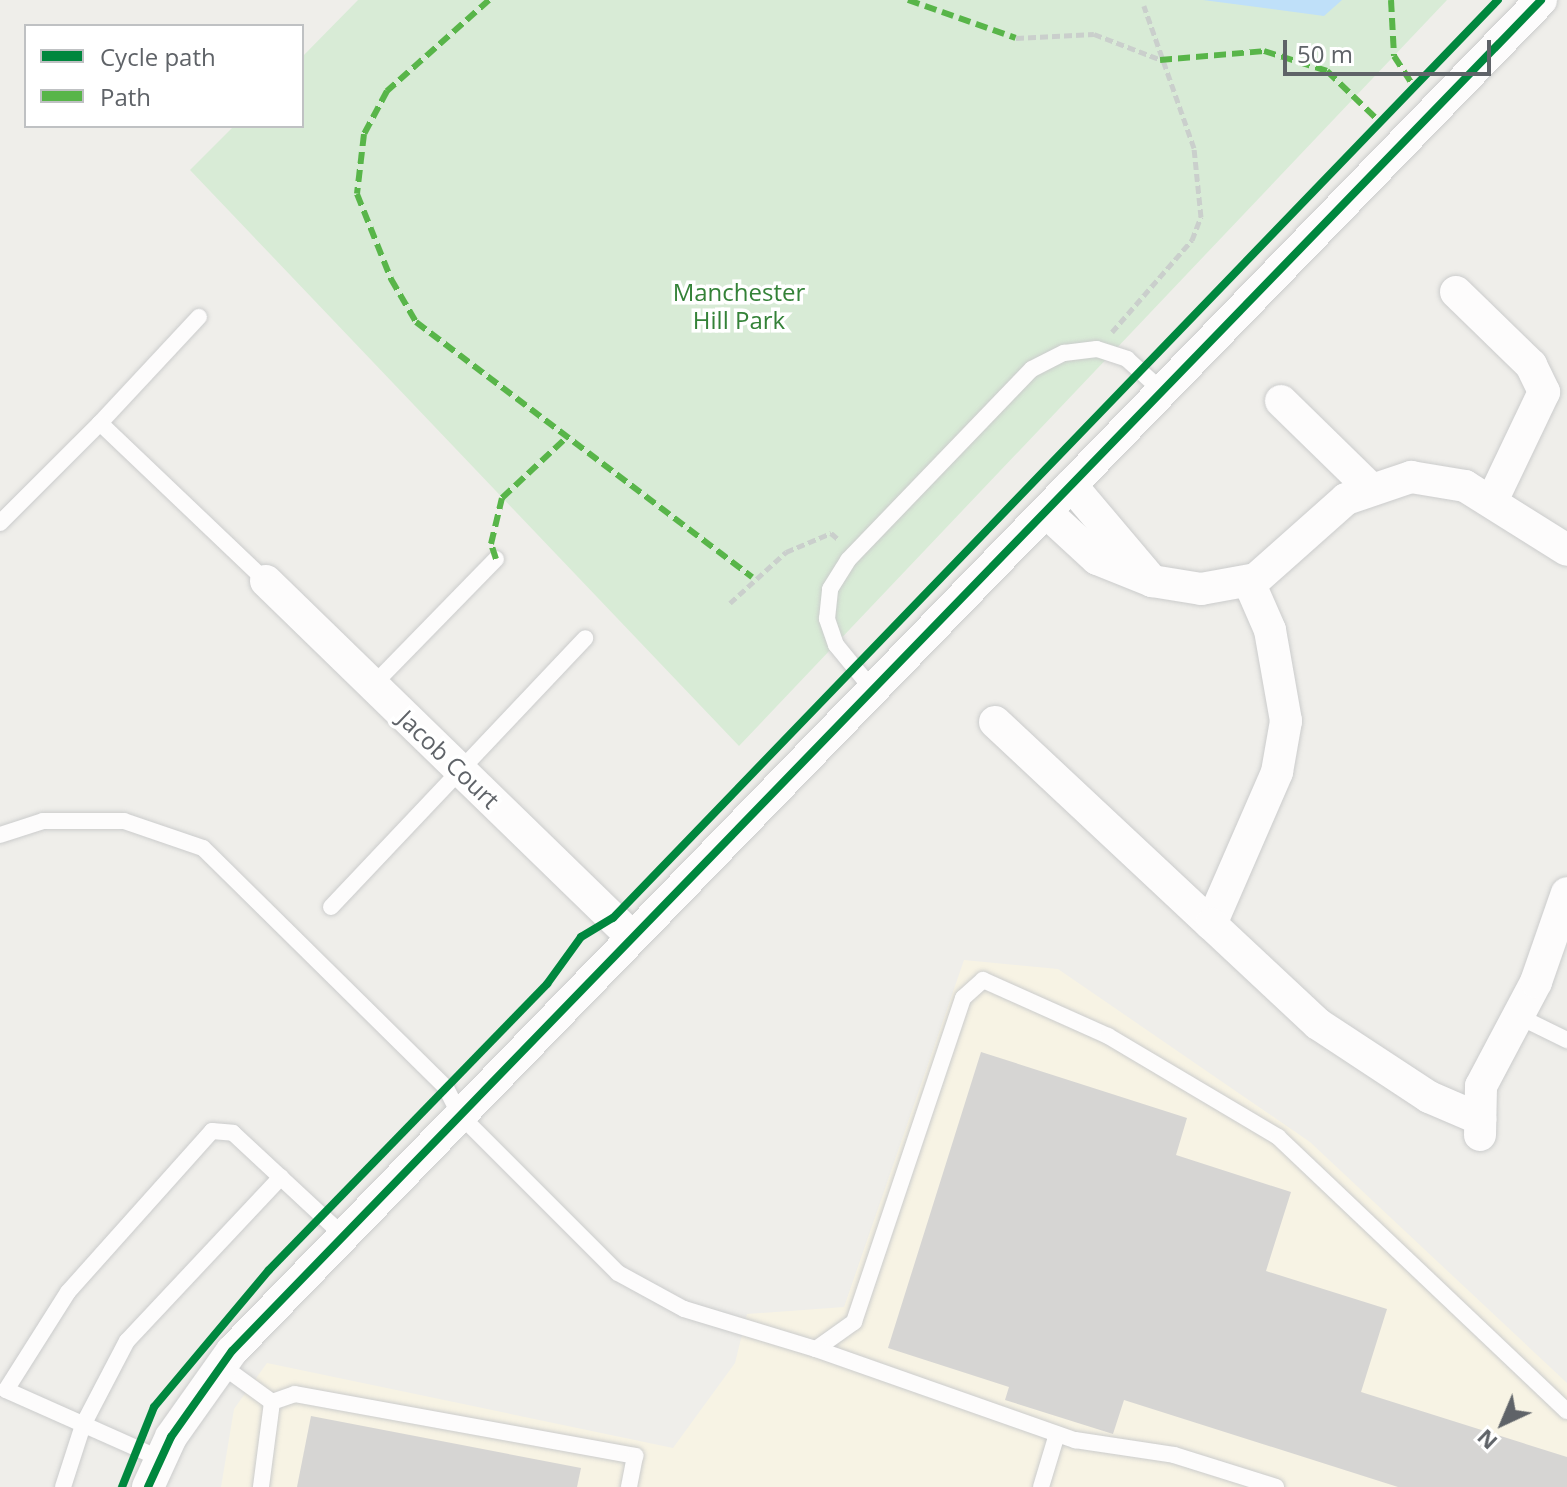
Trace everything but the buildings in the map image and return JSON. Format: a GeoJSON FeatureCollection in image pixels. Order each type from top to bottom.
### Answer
{"type":"FeatureCollection","features":[{"type":"Feature","properties":{"kind":"street"},"geometry":{"type":"LineString","coordinates":[[155,1473],[221,1365],[1541,0]]}},
{"type":"Feature","properties":{"kind":"street"},"geometry":{"type":"LineString","coordinates":[[1456,292],[1531,365],[1544,392],[1492,501]]}},
{"type":"Feature","properties":{"kind":"street"},"geometry":{"type":"LineString","coordinates":[[1281,401],[1369,487]]}},
{"type":"Feature","properties":{"kind":"street"},"geometry":{"type":"LineString","coordinates":[[1046,512],[1097,559],[1152,581],[1201,589],[1249,582],[1369,487],[1428,478],[1492,501],[1567,550]]}},
{"type":"Feature","properties":{"kind":"street"},"geometry":{"type":"LineString","coordinates":[[1071,485],[1152,581]]}},
{"type":"Feature","properties":{"kind":"street","name":"Jacob Court"},"geometry":{"type":"LineString","coordinates":[[266,581],[632,937]]}},
{"type":"Feature","properties":{"kind":"street"},"geometry":{"type":"LineString","coordinates":[[1211,924],[1277,772],[1286,721],[1270,630],[1249,582]]}},
{"type":"Feature","properties":{"kind":"street"},"geometry":{"type":"LineString","coordinates":[[995,722],[1318,1024],[1480,1127],[1481,1086],[1559,942],[1567,893]]}},
{"type":"Feature","properties":{"kind":"lane"},"geometry":{"type":"LineString","coordinates":[[0,523],[100,423],[199,317]]}},
{"type":"Feature","properties":{"kind":"lane"},"geometry":{"type":"LineString","coordinates":[[873,690],[836,645],[827,619],[830,589],[856,553],[1032,369],[1064,353],[1097,349],[1127,359],[1162,391]]}},
{"type":"Feature","properties":{"kind":"lane"},"geometry":{"type":"LineString","coordinates":[[100,423],[266,581]]}},
{"type":"Feature","properties":{"kind":"lane"},"geometry":{"type":"LineString","coordinates":[[373,685],[496,559]]}},
{"type":"Feature","properties":{"kind":"lane"},"geometry":{"type":"LineString","coordinates":[[331,907],[585,638]]}},
{"type":"Feature","properties":{"kind":"lane"},"geometry":{"type":"LineString","coordinates":[[0,835],[43,821],[124,821],[203,848],[446,1088],[460,1115],[618,1273],[684,1309],[816,1349],[1057,1434],[1174,1455],[1276,1487]]}},
{"type":"Feature","properties":{"kind":"lane"},"geometry":{"type":"LineString","coordinates":[[816,1349],[854,1322],[963,998],[983,980],[1108,1036],[1278,1137],[1567,1411]]}},
{"type":"Feature","properties":{"kind":"lane"},"geometry":{"type":"LineString","coordinates":[[1518,1016],[1567,1040]]}},
{"type":"Feature","properties":{"kind":"lane"},"geometry":{"type":"LineString","coordinates":[[155,1473],[83,1425],[3,1398],[68,1292],[212,1131],[233,1133],[344,1236]]}},
{"type":"Feature","properties":{"kind":"lane"},"geometry":{"type":"LineString","coordinates":[[63,1487],[83,1425],[127,1341],[281,1177]]}},
{"type":"Feature","properties":{"kind":"lane"},"geometry":{"type":"LineString","coordinates":[[221,1365],[272,1402]]}},
{"type":"Feature","properties":{"kind":"lane"},"geometry":{"type":"LineString","coordinates":[[272,1402],[295,1394],[635,1456],[629,1487]]}},
{"type":"Feature","properties":{"kind":"lane"},"geometry":{"type":"LineString","coordinates":[[261,1487],[272,1402]]}},
{"type":"Feature","properties":{"kind":"lane"},"geometry":{"type":"LineString","coordinates":[[1041,1487],[1057,1434]]}},
{"type":"Feature","properties":{"kind":"path"},"geometry":{"type":"LineString","coordinates":[[1097,349],[1192,240],[1201,217],[1194,148],[1160,60],[1144,6]]}},
{"type":"Feature","properties":{"kind":"path"},"geometry":{"type":"LineString","coordinates":[[1016,38],[1094,34],[1160,60]]}},
{"type":"Feature","properties":{"kind":"path"},"geometry":{"type":"LineString","coordinates":[[730,603],[786,552],[831,533],[856,553]]}},
{"type":"Feature","properties":{"kind":"shaded area"},"geometry":{"type":"Polygon","coordinates":[[[964,960],[1058,969],[1310,1142],[1567,1383],[1567,1487],[221,1487],[234,1409],[267,1363],[673,1448],[735,1363],[747,1314],[844,1307],[964,960]]]}},
{"type":"Feature","properties":{"kind":"green space","name":"Manchester Hill Park"},"geometry":{"type":"Polygon","coordinates":[[[358,0],[1447,0],[739,746],[190,170],[232,128],[304,128],[304,55],[358,0]]]}},
{"type":"Feature","properties":{"kind":"water"},"geometry":{"type":"Polygon","coordinates":[[[1203,0],[1342,0],[1324,16],[1203,0]]]}},
{"type":"Feature","properties":{"kind":"marked path"},"geometry":{"type":"LineString","coordinates":[[489,0],[387,91],[364,134],[357,194],[391,279],[416,322],[752,577]]}},
{"type":"Feature","properties":{"kind":"marked path"},"geometry":{"type":"LineString","coordinates":[[908,0],[1016,38]]}},
{"type":"Feature","properties":{"kind":"marked path"},"geometry":{"type":"LineString","coordinates":[[1391,0],[1394,56],[1414,87]]}},
{"type":"Feature","properties":{"kind":"marked path"},"geometry":{"type":"LineString","coordinates":[[1160,60],[1264,51],[1327,71],[1380,122]]}},
{"type":"Feature","properties":{"kind":"marked path"},"geometry":{"type":"LineString","coordinates":[[496,559],[491,544],[502,498],[567,437]]}},
{"type":"Feature","properties":{"kind":"cycle path"},"geometry":{"type":"LineString","coordinates":[[122,1487],[154,1407],[269,1270],[547,984],[581,937],[613,918],[1498,0]]}},
{"type":"Feature","properties":{"kind":"cycle path"},"geometry":{"type":"LineString","coordinates":[[148,1487],[171,1437],[232,1351],[1541,0]]}}]}
